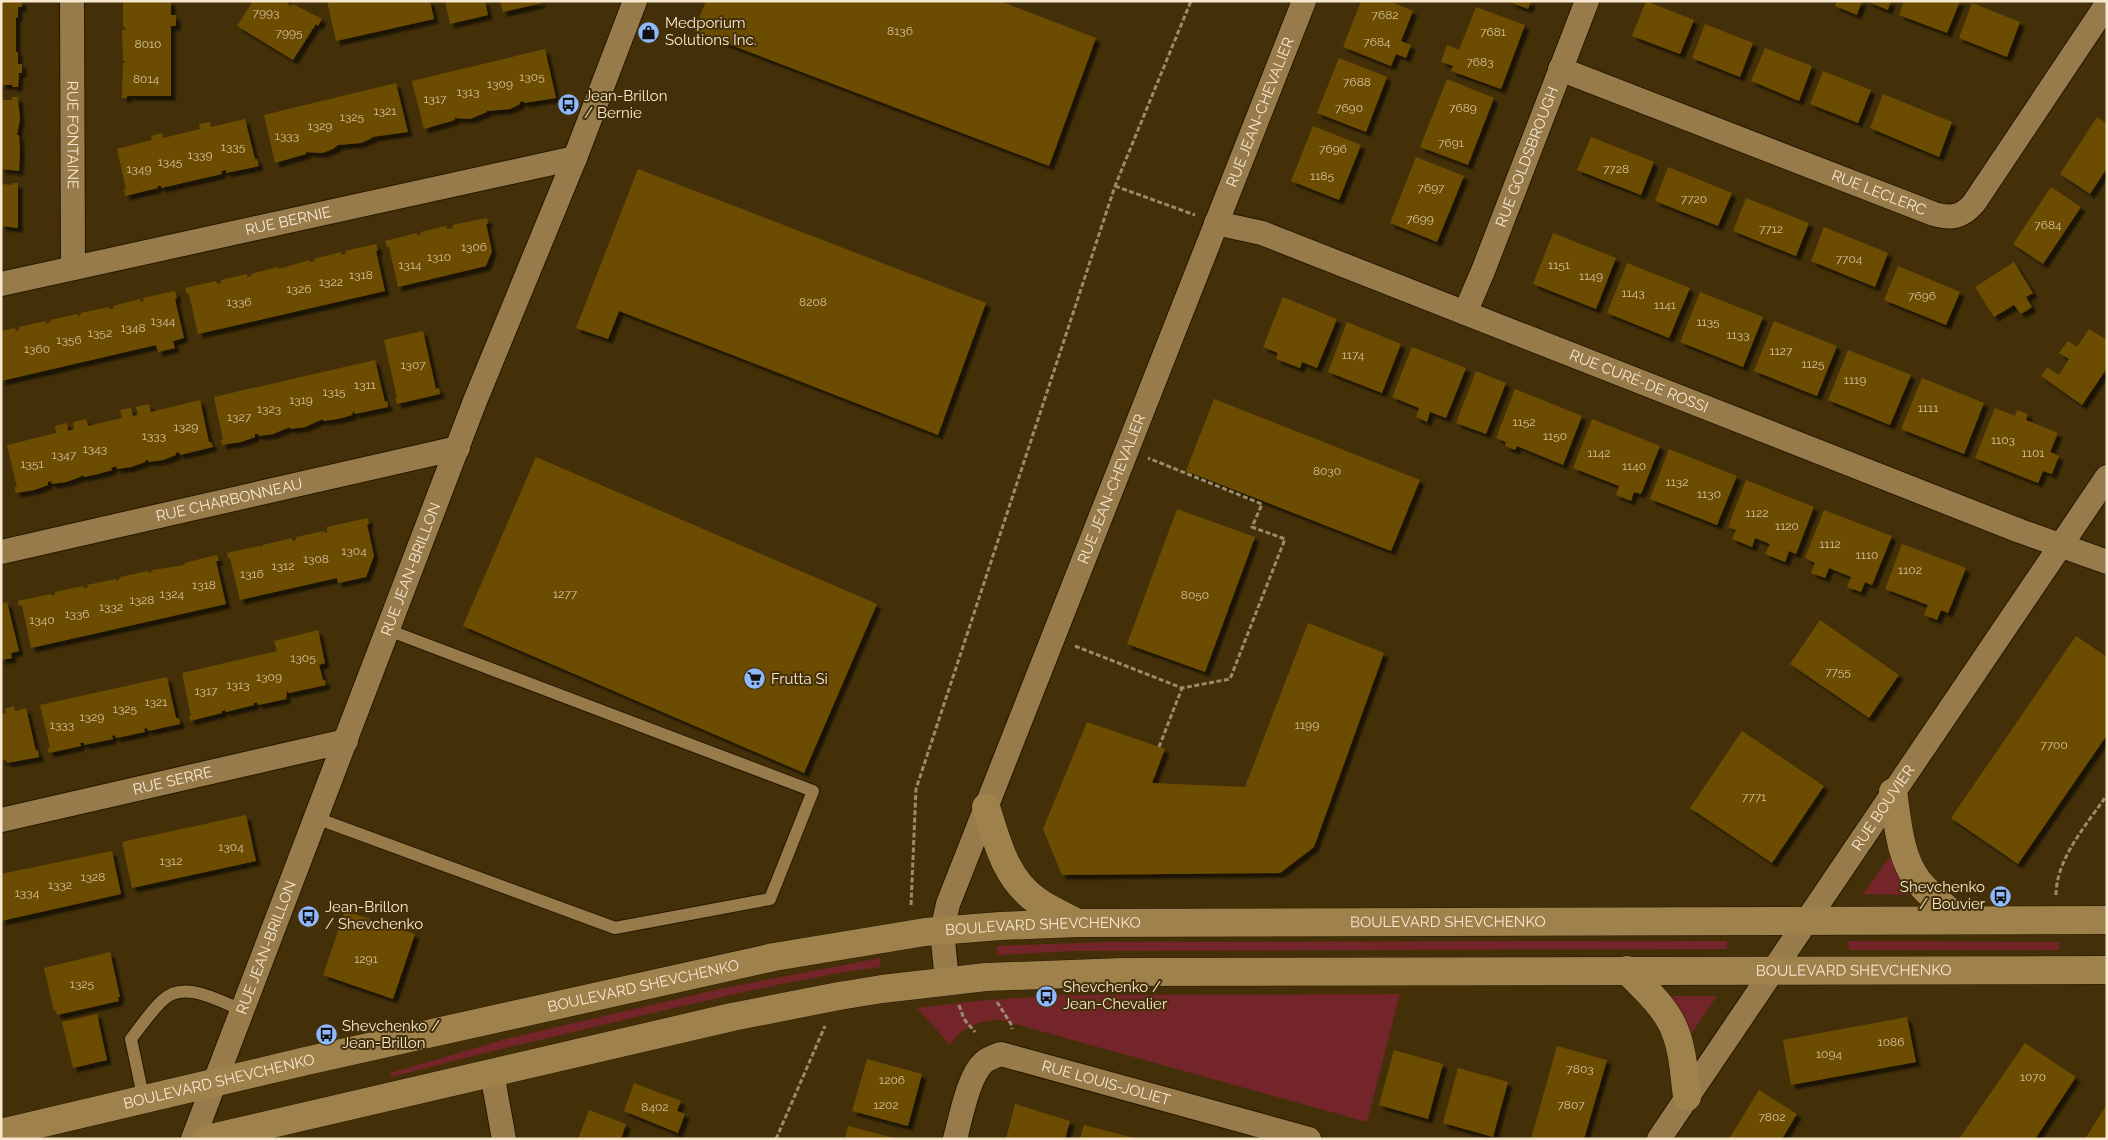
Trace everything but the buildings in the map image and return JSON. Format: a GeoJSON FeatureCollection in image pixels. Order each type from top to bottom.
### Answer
{"type":"FeatureCollection","features":[{"type":"Feature","properties":{"kind":"street","name":"RUE FONTAINE"},"geometry":{"type":"LineString","coordinates":[[72,1],[73,268]]}},
{"type":"Feature","properties":{"kind":"street","name":"RUE JEAN-BRILLON"},"geometry":{"type":"LineString","coordinates":[[193,1139],[458,448],[575,158],[635,1]]}},
{"type":"Feature","properties":{"kind":"street","name":"RUE JEAN-CHEVALIER"},"geometry":{"type":"LineString","coordinates":[[953,992],[942,931],[948,904],[1304,1]]}},
{"type":"Feature","properties":{"kind":"street","name":"RUE GOLDSBROUGH"},"geometry":{"type":"LineString","coordinates":[[1465,313],[1587,1]]}},
{"type":"Feature","properties":{"kind":"street"},"geometry":{"type":"LineString","coordinates":[[2100,1],[2106,4]]}},
{"type":"Feature","properties":{"kind":"street","name":"RUE LECLERC"},"geometry":{"type":"LineString","coordinates":[[1560,69],[1934,214],[1951,217],[1963,214],[1974,203],[2106,4]]}},
{"type":"Feature","properties":{"kind":"street","name":"RUE BERNIE"},"geometry":{"type":"LineString","coordinates":[[1,284],[575,158]]}},
{"type":"Feature","properties":{"kind":"street","name":"RUE CURÉ-DE ROSSI"},"geometry":{"type":"LineString","coordinates":[[1216,223],[1262,233],[2107,562]]}},
{"type":"Feature","properties":{"kind":"street","name":"RUE CHARBONNEAU"},"geometry":{"type":"LineString","coordinates":[[1,552],[458,448]]}},
{"type":"Feature","properties":{"kind":"street","name":"RUE BOUVIER"},"geometry":{"type":"LineString","coordinates":[[1659,1139],[2107,477]]}},
{"type":"Feature","properties":{"kind":"street","name":"RUE SERRE"},"geometry":{"type":"LineString","coordinates":[[1,820],[346,741]]}},
{"type":"Feature","properties":{"kind":"street"},"geometry":{"type":"LineString","coordinates":[[1893,792],[1905,856],[1911,870],[1931,895],[1960,920]]}},
{"type":"Feature","properties":{"kind":"street"},"geometry":{"type":"LineString","coordinates":[[986,807],[1003,859],[1016,881],[1037,901],[1078,923]]}},
{"type":"Feature","properties":{"kind":"street","name":"BOULEVARD SHEVCHENKO"},"geometry":{"type":"LineString","coordinates":[[1,1133],[144,1101],[324,1057],[774,957],[942,931],[1000,926],[1078,923],[2107,920]]}},
{"type":"Feature","properties":{"kind":"street"},"geometry":{"type":"LineString","coordinates":[[1627,970],[1664,1010],[1674,1026],[1681,1054],[1687,1097]]}},
{"type":"Feature","properties":{"kind":"street","name":"BOULEVARD SHEVCHENKO"},"geometry":{"type":"LineString","coordinates":[[207,1139],[780,1007],[882,989],[953,992],[1016,976],[1114,972],[2107,970]]}},
{"type":"Feature","properties":{"kind":"street","name":"RUE LOUIS-JOLIET"},"geometry":{"type":"LineString","coordinates":[[955,1139],[978,1068],[988,1059],[1001,1054],[1309,1139]]}},
{"type":"Feature","properties":{"kind":"street"},"geometry":{"type":"LineString","coordinates":[[492,1073],[504,1139]]}},
{"type":"Feature","properties":{"kind":"lane"},"geometry":{"type":"LineString","coordinates":[[316,818],[615,928],[770,899],[812,791],[388,630]]}},
{"type":"Feature","properties":{"kind":"lane"},"geometry":{"type":"LineString","coordinates":[[144,1101],[131,1038],[163,1000],[174,994],[190,991],[242,1010]]}},
{"type":"Feature","properties":{"kind":"path"},"geometry":{"type":"LineString","coordinates":[[911,905],[916,789],[1115,186],[1191,1]]}},
{"type":"Feature","properties":{"kind":"path"},"geometry":{"type":"LineString","coordinates":[[1115,186],[1216,223]]}},
{"type":"Feature","properties":{"kind":"path"},"geometry":{"type":"LineString","coordinates":[[1074,646],[1182,688],[1230,679],[1285,539],[1252,527],[1262,504],[1148,458]]}},
{"type":"Feature","properties":{"kind":"path"},"geometry":{"type":"LineString","coordinates":[[1159,747],[1182,688]]}},
{"type":"Feature","properties":{"kind":"path"},"geometry":{"type":"LineString","coordinates":[[2056,897],[2057,876],[2063,862],[2107,795]]}},
{"type":"Feature","properties":{"kind":"path"},"geometry":{"type":"LineString","coordinates":[[953,992],[964,1019],[975,1032]]}},
{"type":"Feature","properties":{"kind":"path"},"geometry":{"type":"LineString","coordinates":[[995,1000],[1011,1024],[1012,1029]]}},
{"type":"Feature","properties":{"kind":"path"},"geometry":{"type":"LineString","coordinates":[[776,1139],[828,1020]]}},
{"type":"Feature","properties":{"kind":"shaded area"},"geometry":{"type":"Polygon","coordinates":[[[1891,855],[1912,893],[1907,895],[1863,894],[1891,855]]]}},
{"type":"Feature","properties":{"kind":"shaded area"},"geometry":{"type":"Polygon","coordinates":[[[1727,941],[1727,949],[1073,951],[997,955],[997,946],[1108,942],[1727,941]]]}},
{"type":"Feature","properties":{"kind":"shaded area"},"geometry":{"type":"Polygon","coordinates":[[[1848,941],[2059,942],[2059,950],[1849,950],[1848,941]]]}},
{"type":"Feature","properties":{"kind":"shaded area"},"geometry":{"type":"Polygon","coordinates":[[[880,958],[880,967],[768,987],[391,1077],[390,1073],[506,1039],[720,989],[880,958]]]}},
{"type":"Feature","properties":{"kind":"shaded area"},"geometry":{"type":"Polygon","coordinates":[[[1400,994],[1367,1122],[1001,1020],[986,1021],[965,1029],[950,1045],[917,1008],[976,1001],[1063,995],[1400,994]]]}},
{"type":"Feature","properties":{"kind":"shaded area"},"geometry":{"type":"Polygon","coordinates":[[[1667,996],[1717,996],[1689,1037],[1667,996]]]}},
{"type":"Feature","properties":{"kind":"place","name":"Medporium Solutions Inc."},"geometry":{"type":"Point","coordinates":[649,32]}},
{"type":"Feature","properties":{"kind":"place","name":"Jean-Brillon / Bernie"},"geometry":{"type":"Point","coordinates":[568,105]}},
{"type":"Feature","properties":{"kind":"place","name":"Frutta Si"},"geometry":{"type":"Point","coordinates":[755,679]}},
{"type":"Feature","properties":{"kind":"place","name":"Shevchenko / Bouvier"},"geometry":{"type":"Point","coordinates":[2001,896]}},
{"type":"Feature","properties":{"kind":"place","name":"Jean-Brillon / Shevchenko"},"geometry":{"type":"Point","coordinates":[309,916]}},
{"type":"Feature","properties":{"kind":"place","name":"Shevchenko / Jean-Chevalier"},"geometry":{"type":"Point","coordinates":[1047,996]}},
{"type":"Feature","properties":{"kind":"place","name":"Shevchenko / Jean-Brillon"},"geometry":{"type":"Point","coordinates":[326,1035]}}]}
